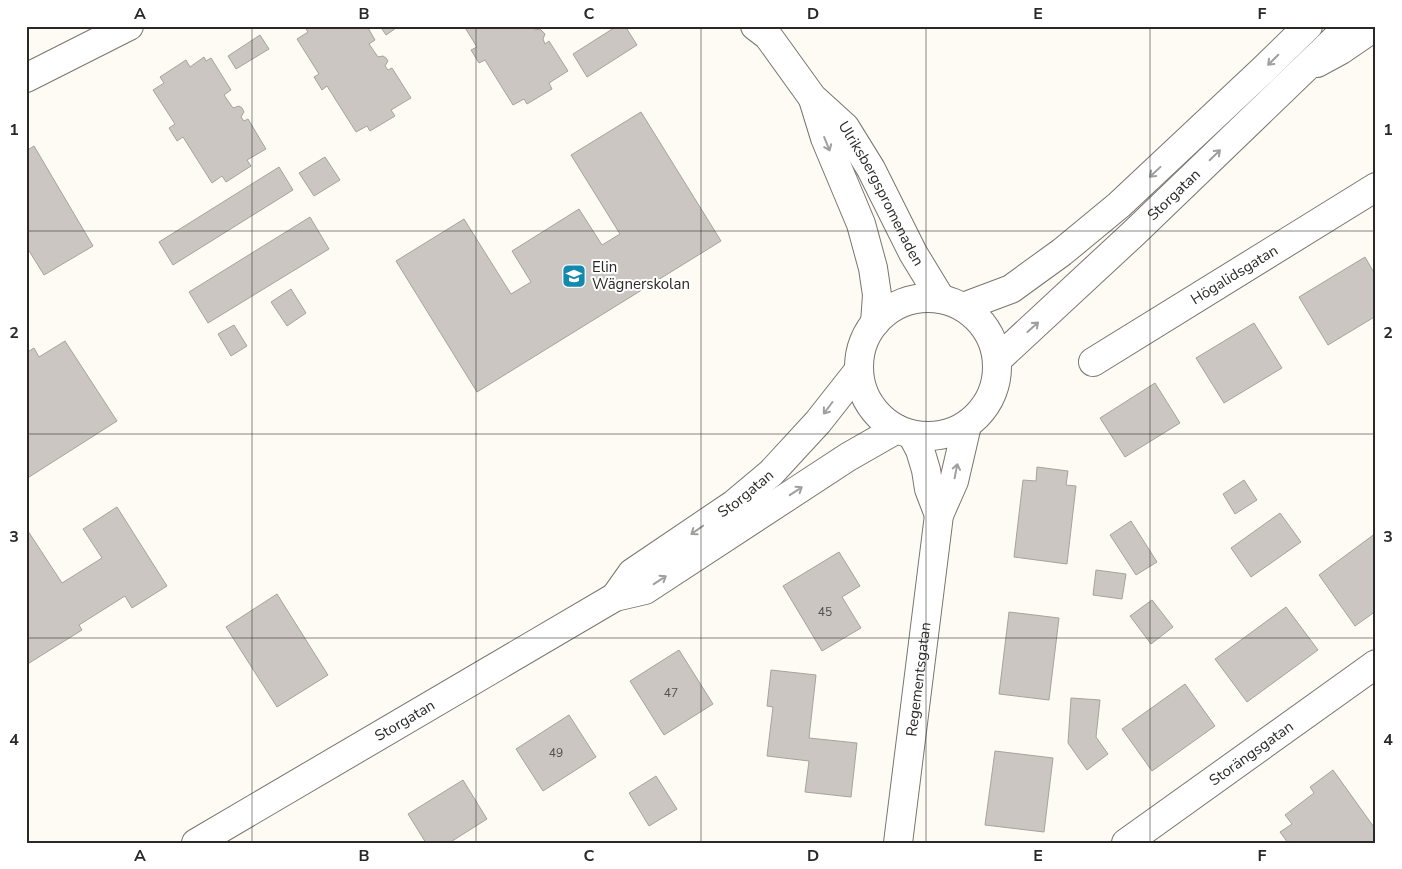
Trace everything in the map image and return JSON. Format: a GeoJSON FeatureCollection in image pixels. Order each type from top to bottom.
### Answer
{"type":"FeatureCollection","features":[{"type":"Feature","properties":{"kind":"main road"},"geometry":{"type":"LineString","coordinates":[[26,78],[129,26]]}},
{"type":"Feature","properties":{"kind":"main road","name":"Storgatan"},"geometry":{"type":"LineString","coordinates":[[952,303],[1011,289],[1062,252],[1119,206],[1308,26]]}},
{"type":"Feature","properties":{"kind":"main road","name":"Storgatan"},"geometry":{"type":"LineString","coordinates":[[998,360],[1135,232],[1349,26]]}},
{"type":"Feature","properties":{"kind":"main road"},"geometry":{"type":"LineString","coordinates":[[1302,71],[1341,50],[1376,26]]}},
{"type":"Feature","properties":{"kind":"main road","name":"Ulriksbergspromenaden"},"geometry":{"type":"LineString","coordinates":[[767,30],[812,97],[845,128],[871,169],[913,252],[952,303]]}},
{"type":"Feature","properties":{"kind":"main road","name":"Ulriksbergspromenaden"},"geometry":{"type":"LineString","coordinates":[[812,97],[825,138],[861,224],[873,268],[877,295],[875,323]]}},
{"type":"Feature","properties":{"kind":"main road","name":"Högalidsgatan"},"geometry":{"type":"LineString","coordinates":[[1093,362],[1376,187]]}},
{"type":"Feature","properties":{"kind":"main road"},"geometry":{"type":"LineString","coordinates":[[923,298],[952,303],[980,321],[992,339],[998,360],[997,379],[991,397],[981,413],[967,425],[946,434],[925,436],[905,432],[876,412],[867,399],[860,380],[859,370],[866,336],[875,323],[886,313],[906,302],[923,298]]}},
{"type":"Feature","properties":{"kind":"main road","name":"Storgatan"},"geometry":{"type":"LineString","coordinates":[[615,597],[632,573],[734,504],[771,473],[818,422],[859,370]]}},
{"type":"Feature","properties":{"kind":"main road","name":"Regementsgatan"},"geometry":{"type":"LineString","coordinates":[[898,843],[939,515],[954,481],[967,425]]}},
{"type":"Feature","properties":{"kind":"main road","name":"Storgatan"},"geometry":{"type":"LineString","coordinates":[[196,843],[615,597],[645,590],[848,457],[905,432]]}},
{"type":"Feature","properties":{"kind":"main road","name":"Regementsgatan"},"geometry":{"type":"LineString","coordinates":[[905,432],[920,450],[929,489],[939,515]]}},
{"type":"Feature","properties":{"kind":"main road","name":"Storängsgatan"},"geometry":{"type":"LineString","coordinates":[[1126,843],[1376,664]]}},
{"type":"Feature","properties":{"kind":"building"},"geometry":{"type":"Polygon","coordinates":[[[304,26],[367,26],[375,40],[369,44],[378,57],[383,56],[386,58],[388,61],[385,66],[388,70],[392,68],[411,98],[391,110],[395,116],[370,131],[367,126],[356,132],[327,86],[322,90],[314,77],[319,74],[297,39],[308,32],[304,26]]]}},
{"type":"Feature","properties":{"kind":"building"},"geometry":{"type":"Polygon","coordinates":[[[380,26],[399,26],[386,35],[380,26]]]}},
{"type":"Feature","properties":{"kind":"building"},"geometry":{"type":"Polygon","coordinates":[[[464,26],[532,26],[535,30],[540,29],[545,34],[543,39],[545,44],[549,41],[568,71],[549,83],[552,89],[527,104],[524,99],[513,105],[485,60],[479,63],[471,50],[477,47],[464,26]]]}},
{"type":"Feature","properties":{"kind":"building"},"geometry":{"type":"Polygon","coordinates":[[[617,26],[625,26],[637,45],[587,77],[573,54],[617,26]]]}},
{"type":"Feature","properties":{"kind":"building"},"geometry":{"type":"Polygon","coordinates":[[[260,35],[269,49],[236,69],[228,56],[260,35]]]}},
{"type":"Feature","properties":{"kind":"building"},"geometry":{"type":"Polygon","coordinates":[[[204,57],[206,61],[211,58],[231,90],[224,95],[233,108],[239,106],[242,108],[244,112],[241,117],[244,121],[248,119],[266,149],[247,160],[251,166],[226,182],[222,176],[212,183],[183,137],[177,141],[169,128],[175,124],[153,90],[164,83],[160,77],[186,60],[190,67],[204,57]]]}},
{"type":"Feature","properties":{"kind":"building"},"geometry":{"type":"Polygon","coordinates":[[[641,112],[721,241],[477,392],[396,261],[464,219],[511,294],[531,282],[512,251],[579,209],[602,245],[620,234],[571,155],[641,112]]]}},
{"type":"Feature","properties":{"kind":"building"},"geometry":{"type":"Polygon","coordinates":[[[34,146],[93,246],[44,275],[26,246],[26,151],[34,146]]]}},
{"type":"Feature","properties":{"kind":"building"},"geometry":{"type":"Polygon","coordinates":[[[325,157],[340,180],[314,196],[299,173],[325,157]]]}},
{"type":"Feature","properties":{"kind":"building"},"geometry":{"type":"Polygon","coordinates":[[[279,167],[293,190],[173,265],[159,242],[279,167]]]}},
{"type":"Feature","properties":{"kind":"building"},"geometry":{"type":"Polygon","coordinates":[[[310,217],[329,249],[208,323],[189,292],[310,217]]]}},
{"type":"Feature","properties":{"kind":"building"},"geometry":{"type":"Polygon","coordinates":[[[1365,257],[1376,276],[1376,316],[1328,345],[1299,297],[1365,257]]]}},
{"type":"Feature","properties":{"kind":"building"},"geometry":{"type":"Polygon","coordinates":[[[291,289],[306,313],[287,326],[271,302],[291,289]]]}},
{"type":"Feature","properties":{"kind":"building"},"geometry":{"type":"Polygon","coordinates":[[[1254,323],[1282,368],[1224,403],[1196,358],[1254,323]]]}},
{"type":"Feature","properties":{"kind":"building"},"geometry":{"type":"Polygon","coordinates":[[[234,325],[247,346],[231,356],[218,334],[234,325]]]}},
{"type":"Feature","properties":{"kind":"building"},"geometry":{"type":"Polygon","coordinates":[[[65,341],[117,421],[26,479],[26,353],[34,348],[39,357],[65,341]]]}},
{"type":"Feature","properties":{"kind":"building"},"geometry":{"type":"Polygon","coordinates":[[[1155,383],[1180,423],[1125,457],[1100,418],[1155,383]]]}},
{"type":"Feature","properties":{"kind":"building"},"geometry":{"type":"Polygon","coordinates":[[[1037,467],[1068,471],[1066,485],[1076,486],[1067,564],[1014,557],[1023,480],[1036,481],[1037,467]]]}},
{"type":"Feature","properties":{"kind":"building"},"geometry":{"type":"Polygon","coordinates":[[[1244,480],[1257,500],[1235,514],[1223,494],[1244,480]]]}},
{"type":"Feature","properties":{"kind":"building"},"geometry":{"type":"Polygon","coordinates":[[[117,507],[167,586],[132,608],[125,596],[79,625],[82,630],[26,665],[26,528],[62,583],[102,558],[83,529],[117,507]]]}},
{"type":"Feature","properties":{"kind":"building"},"geometry":{"type":"Polygon","coordinates":[[[1280,513],[1301,542],[1251,577],[1231,548],[1280,513]]]}},
{"type":"Feature","properties":{"kind":"building"},"geometry":{"type":"Polygon","coordinates":[[[1131,521],[1157,562],[1136,575],[1110,535],[1131,521]]]}},
{"type":"Feature","properties":{"kind":"building"},"geometry":{"type":"Polygon","coordinates":[[[1376,533],[1376,611],[1355,626],[1319,575],[1376,533]]]}},
{"type":"Feature","properties":{"kind":"building"},"geometry":{"type":"Polygon","coordinates":[[[839,552],[860,586],[842,597],[861,628],[822,651],[783,586],[839,552]]]}},
{"type":"Feature","properties":{"kind":"building"},"geometry":{"type":"Polygon","coordinates":[[[1096,570],[1126,574],[1122,599],[1093,595],[1096,570]]]}},
{"type":"Feature","properties":{"kind":"building"},"geometry":{"type":"Polygon","coordinates":[[[277,594],[328,675],[277,707],[226,627],[277,594]]]}},
{"type":"Feature","properties":{"kind":"building"},"geometry":{"type":"Polygon","coordinates":[[[1152,600],[1173,627],[1151,644],[1130,616],[1152,600]]]}},
{"type":"Feature","properties":{"kind":"building"},"geometry":{"type":"Polygon","coordinates":[[[1286,607],[1318,650],[1247,702],[1215,659],[1286,607]]]}},
{"type":"Feature","properties":{"kind":"building"},"geometry":{"type":"Polygon","coordinates":[[[1009,612],[1059,618],[1049,700],[999,694],[1009,612]]]}},
{"type":"Feature","properties":{"kind":"building"},"geometry":{"type":"Polygon","coordinates":[[[679,650],[713,704],[664,735],[630,681],[679,650]]]}},
{"type":"Feature","properties":{"kind":"building"},"geometry":{"type":"Polygon","coordinates":[[[771,670],[816,675],[809,738],[857,743],[851,797],[805,792],[809,761],[767,756],[773,707],[767,706],[771,670]]]}},
{"type":"Feature","properties":{"kind":"building"},"geometry":{"type":"Polygon","coordinates":[[[1185,684],[1215,726],[1152,771],[1122,729],[1185,684]]]}},
{"type":"Feature","properties":{"kind":"building"},"geometry":{"type":"Polygon","coordinates":[[[1071,698],[1100,700],[1096,737],[1108,754],[1087,770],[1068,743],[1071,698]]]}},
{"type":"Feature","properties":{"kind":"building"},"geometry":{"type":"Polygon","coordinates":[[[569,715],[596,757],[543,791],[516,749],[569,715]]]}},
{"type":"Feature","properties":{"kind":"building"},"geometry":{"type":"Polygon","coordinates":[[[995,751],[1053,758],[1044,832],[985,825],[995,751]]]}},
{"type":"Feature","properties":{"kind":"building"},"geometry":{"type":"Polygon","coordinates":[[[1333,770],[1376,830],[1376,843],[1288,843],[1280,832],[1292,824],[1285,815],[1314,793],[1310,787],[1333,770]]]}},
{"type":"Feature","properties":{"kind":"building"},"geometry":{"type":"Polygon","coordinates":[[[656,776],[677,809],[649,826],[629,793],[656,776]]]}},
{"type":"Feature","properties":{"kind":"building"},"geometry":{"type":"Polygon","coordinates":[[[463,780],[487,819],[449,843],[426,843],[408,814],[463,780]]]}},
{"type":"Feature","properties":{"kind":"place","name":"Elin Wägnerskolan"},"geometry":{"type":"Point","coordinates":[574,276]}}]}
